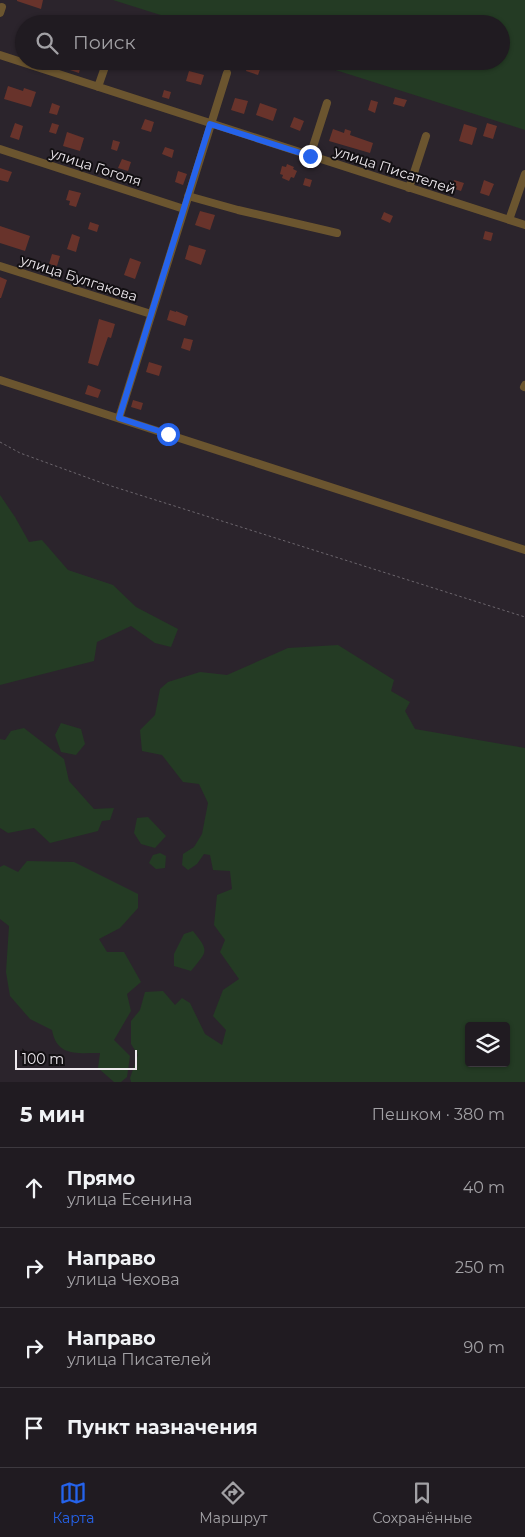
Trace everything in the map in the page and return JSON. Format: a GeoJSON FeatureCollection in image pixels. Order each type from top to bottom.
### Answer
{"type":"FeatureCollection","features":[{"type":"Feature","properties":{"kind":"street","name":"улица Писателей"},"geometry":{"type":"LineString","coordinates":[[0,55],[15,60]]}},
{"type":"Feature","properties":{"kind":"street","name":"улица Писателей"},"geometry":{"type":"LineString","coordinates":[[46,70],[525,225]]}},
{"type":"Feature","properties":{"kind":"street"},"geometry":{"type":"LineString","coordinates":[[98,87],[104,70]]}},
{"type":"Feature","properties":{"kind":"street"},"geometry":{"type":"LineString","coordinates":[[119,418],[227,73]]}},
{"type":"Feature","properties":{"kind":"street"},"geometry":{"type":"LineString","coordinates":[[310,156],[327,103]]}},
{"type":"Feature","properties":{"kind":"street"},"geometry":{"type":"LineString","coordinates":[[410,188],[426,136]]}},
{"type":"Feature","properties":{"kind":"street","name":"улица Гоголя"},"geometry":{"type":"LineString","coordinates":[[0,149],[184,209]]}},
{"type":"Feature","properties":{"kind":"street"},"geometry":{"type":"LineString","coordinates":[[509,220],[525,174]]}},
{"type":"Feature","properties":{"kind":"street"},"geometry":{"type":"LineString","coordinates":[[188,196],[238,210],[337,232]]}},
{"type":"Feature","properties":{"kind":"street","name":"улица Булгакова"},"geometry":{"type":"LineString","coordinates":[[0,266],[151,314]]}},
{"type":"Feature","properties":{"kind":"street"},"geometry":{"type":"LineString","coordinates":[[0,380],[525,550]]}},
{"type":"Feature","properties":{"kind":"path"},"geometry":{"type":"LineString","coordinates":[[0,442],[20,453],[105,484],[525,617]]}},
{"type":"Feature","properties":{"kind":"green space"},"geometry":{"type":"Polygon","coordinates":[[[113,0],[525,0],[525,130],[335,70],[510,70],[510,15],[160,15],[113,0]]]}},
{"type":"Feature","properties":{"kind":"green space"},"geometry":{"type":"Polygon","coordinates":[[[0,495],[29,542],[42,540],[68,570],[113,585],[136,607],[178,629],[171,647],[155,643],[131,626],[97,642],[94,661],[0,685],[0,495]]]}},
{"type":"Feature","properties":{"kind":"green space"},"geometry":{"type":"Polygon","coordinates":[[[338,645],[394,680],[391,691],[410,702],[405,711],[415,729],[525,748],[525,1082],[131,1082],[130,1078],[138,1055],[131,1044],[131,1021],[140,1010],[145,992],[163,991],[175,1005],[182,998],[190,1003],[205,1034],[222,1045],[226,1030],[213,1016],[223,990],[239,979],[220,952],[225,940],[214,925],[217,895],[232,889],[230,871],[213,870],[210,855],[204,854],[197,864],[188,870],[182,865],[183,854],[194,847],[202,834],[208,803],[199,784],[183,782],[162,755],[142,751],[140,730],[155,715],[160,689],[168,682],[200,672],[227,675],[288,648],[338,645]]]}},
{"type":"Feature","properties":{"kind":"green space"},"geometry":{"type":"Polygon","coordinates":[[[61,723],[81,729],[85,744],[76,755],[61,752],[55,735],[61,723]]]}},
{"type":"Feature","properties":{"kind":"green space"},"geometry":{"type":"Polygon","coordinates":[[[24,728],[64,759],[69,781],[94,809],[114,808],[110,820],[102,821],[98,831],[50,843],[34,828],[8,833],[0,828],[0,739],[5,740],[11,731],[24,728]]]}},
{"type":"Feature","properties":{"kind":"green space"},"geometry":{"type":"Polygon","coordinates":[[[148,817],[166,836],[155,848],[141,844],[134,833],[137,818],[148,817]]]}},
{"type":"Feature","properties":{"kind":"green space"},"geometry":{"type":"Polygon","coordinates":[[[160,853],[166,856],[165,868],[156,869],[149,863],[153,855],[160,853]]]}},
{"type":"Feature","properties":{"kind":"green space"},"geometry":{"type":"Polygon","coordinates":[[[27,861],[74,862],[138,894],[138,908],[120,928],[99,939],[107,952],[124,952],[141,982],[127,994],[131,1011],[114,1040],[130,1056],[127,1077],[121,1082],[114,1082],[98,1068],[100,1053],[76,1053],[63,1049],[58,1045],[52,1030],[30,1019],[10,996],[6,972],[9,926],[0,919],[0,867],[4,865],[18,872],[27,861]]]}},
{"type":"Feature","properties":{"kind":"green space"},"geometry":{"type":"Polygon","coordinates":[[[193,931],[202,943],[204,951],[191,971],[174,966],[174,954],[184,934],[193,931]]]}},
{"type":"Feature","properties":{"kind":"building"},"geometry":{"type":"Polygon","coordinates":[[[17,0],[43,0],[41,9],[17,0]]]}},
{"type":"Feature","properties":{"kind":"building"},"geometry":{"type":"Polygon","coordinates":[[[246,70],[260,70],[258,75],[246,70]]]}},
{"type":"Feature","properties":{"kind":"building"},"geometry":{"type":"Polygon","coordinates":[[[189,71],[204,75],[201,85],[186,81],[189,71]]]}},
{"type":"Feature","properties":{"kind":"building"},"geometry":{"type":"Polygon","coordinates":[[[8,86],[23,91],[24,88],[36,92],[31,107],[4,99],[8,86]]]}},
{"type":"Feature","properties":{"kind":"building"},"geometry":{"type":"Polygon","coordinates":[[[164,90],[171,92],[169,99],[162,97],[164,90]]]}},
{"type":"Feature","properties":{"kind":"building"},"geometry":{"type":"Polygon","coordinates":[[[395,97],[407,100],[404,107],[393,104],[395,97]]]}},
{"type":"Feature","properties":{"kind":"building"},"geometry":{"type":"Polygon","coordinates":[[[235,98],[248,101],[244,114],[231,110],[235,98]]]}},
{"type":"Feature","properties":{"kind":"building"},"geometry":{"type":"Polygon","coordinates":[[[371,100],[378,102],[375,113],[368,110],[371,100]]]}},
{"type":"Feature","properties":{"kind":"building"},"geometry":{"type":"Polygon","coordinates":[[[52,103],[60,106],[57,115],[49,113],[52,103]]]}},
{"type":"Feature","properties":{"kind":"building"},"geometry":{"type":"Polygon","coordinates":[[[260,103],[277,109],[273,121],[256,115],[260,103]]]}},
{"type":"Feature","properties":{"kind":"building"},"geometry":{"type":"Polygon","coordinates":[[[294,117],[304,121],[300,131],[290,127],[294,117]]]}},
{"type":"Feature","properties":{"kind":"building"},"geometry":{"type":"Polygon","coordinates":[[[145,119],[154,122],[151,132],[141,129],[145,119]]]}},
{"type":"Feature","properties":{"kind":"building"},"geometry":{"type":"Polygon","coordinates":[[[15,123],[23,126],[19,140],[10,137],[15,123]]]}},
{"type":"Feature","properties":{"kind":"building"},"geometry":{"type":"Polygon","coordinates":[[[52,123],[59,125],[56,134],[49,132],[52,123]]]}},
{"type":"Feature","properties":{"kind":"building"},"geometry":{"type":"Polygon","coordinates":[[[487,123],[497,126],[493,139],[483,136],[487,123]]]}},
{"type":"Feature","properties":{"kind":"building"},"geometry":{"type":"Polygon","coordinates":[[[464,124],[477,128],[472,145],[459,141],[464,124]]]}},
{"type":"Feature","properties":{"kind":"building"},"geometry":{"type":"Polygon","coordinates":[[[333,129],[344,133],[345,129],[351,131],[350,135],[373,143],[370,153],[329,141],[333,129]]]}},
{"type":"Feature","properties":{"kind":"building"},"geometry":{"type":"Polygon","coordinates":[[[67,132],[84,138],[80,151],[63,146],[67,132]]]}},
{"type":"Feature","properties":{"kind":"building"},"geometry":{"type":"Polygon","coordinates":[[[113,140],[120,142],[117,151],[111,149],[113,140]]]}},
{"type":"Feature","properties":{"kind":"building"},"geometry":{"type":"Polygon","coordinates":[[[165,147],[174,150],[172,158],[162,154],[165,147]]]}},
{"type":"Feature","properties":{"kind":"building"},"geometry":{"type":"Polygon","coordinates":[[[122,159],[131,162],[128,171],[118,168],[122,159]]]}},
{"type":"Feature","properties":{"kind":"building"},"geometry":{"type":"Polygon","coordinates":[[[287,164],[294,167],[293,169],[297,171],[294,178],[291,177],[289,181],[282,178],[283,175],[280,174],[282,166],[286,167],[287,164]]]}},
{"type":"Feature","properties":{"kind":"building"},"geometry":{"type":"Polygon","coordinates":[[[0,168],[12,172],[8,182],[0,180],[0,168]]]}},
{"type":"Feature","properties":{"kind":"building"},"geometry":{"type":"Polygon","coordinates":[[[178,171],[187,174],[183,185],[175,182],[178,171]]]}},
{"type":"Feature","properties":{"kind":"building"},"geometry":{"type":"Polygon","coordinates":[[[305,178],[312,180],[310,187],[303,185],[305,178]]]}},
{"type":"Feature","properties":{"kind":"building"},"geometry":{"type":"Polygon","coordinates":[[[454,180],[464,183],[461,191],[452,188],[454,180]]]}},
{"type":"Feature","properties":{"kind":"building"},"geometry":{"type":"Polygon","coordinates":[[[484,180],[494,184],[489,196],[480,193],[484,180]]]}},
{"type":"Feature","properties":{"kind":"building"},"geometry":{"type":"Polygon","coordinates":[[[69,190],[81,193],[76,207],[69,205],[70,201],[66,200],[69,190]]]}},
{"type":"Feature","properties":{"kind":"building"},"geometry":{"type":"Polygon","coordinates":[[[200,211],[215,215],[210,230],[195,225],[200,211]]]}},
{"type":"Feature","properties":{"kind":"building"},"geometry":{"type":"Polygon","coordinates":[[[384,212],[393,216],[390,223],[381,219],[384,212]]]}},
{"type":"Feature","properties":{"kind":"building"},"geometry":{"type":"Polygon","coordinates":[[[90,222],[99,225],[97,232],[88,229],[90,222]]]}},
{"type":"Feature","properties":{"kind":"building"},"geometry":{"type":"Polygon","coordinates":[[[0,226],[30,236],[25,251],[0,243],[0,226]]]}},
{"type":"Feature","properties":{"kind":"building"},"geometry":{"type":"Polygon","coordinates":[[[485,231],[493,233],[491,241],[483,239],[485,231]]]}},
{"type":"Feature","properties":{"kind":"building"},"geometry":{"type":"Polygon","coordinates":[[[72,234],[80,237],[76,252],[67,249],[72,234]]]}},
{"type":"Feature","properties":{"kind":"building"},"geometry":{"type":"Polygon","coordinates":[[[189,245],[206,250],[201,265],[185,259],[189,245]]]}},
{"type":"Feature","properties":{"kind":"building"},"geometry":{"type":"Polygon","coordinates":[[[52,254],[60,256],[57,266],[49,264],[52,254]]]}},
{"type":"Feature","properties":{"kind":"building"},"geometry":{"type":"Polygon","coordinates":[[[130,258],[141,262],[135,279],[124,275],[130,258]]]}},
{"type":"Feature","properties":{"kind":"building"},"geometry":{"type":"Polygon","coordinates":[[[0,277],[7,280],[1,298],[0,298],[0,277]]]}},
{"type":"Feature","properties":{"kind":"building"},"geometry":{"type":"Polygon","coordinates":[[[170,310],[188,316],[185,326],[167,320],[170,310]]]}},
{"type":"Feature","properties":{"kind":"building"},"geometry":{"type":"Polygon","coordinates":[[[99,319],[115,324],[111,338],[108,337],[98,366],[88,363],[99,319]]]}},
{"type":"Feature","properties":{"kind":"building"},"geometry":{"type":"Polygon","coordinates":[[[184,338],[193,340],[190,351],[181,348],[184,338]]]}},
{"type":"Feature","properties":{"kind":"building"},"geometry":{"type":"Polygon","coordinates":[[[149,362],[162,366],[159,376],[146,372],[149,362]]]}},
{"type":"Feature","properties":{"kind":"building"},"geometry":{"type":"Polygon","coordinates":[[[88,385],[101,390],[98,398],[85,394],[88,385]]]}},
{"type":"Feature","properties":{"kind":"building"},"geometry":{"type":"Polygon","coordinates":[[[133,400],[143,403],[141,410],[131,407],[133,400]]]}},
{"type":"Feature","properties":{"kind":"route"},"geometry":{"type":"LineString","coordinates":[[168,434],[119,418],[210,124],[310,156]]}}]}
